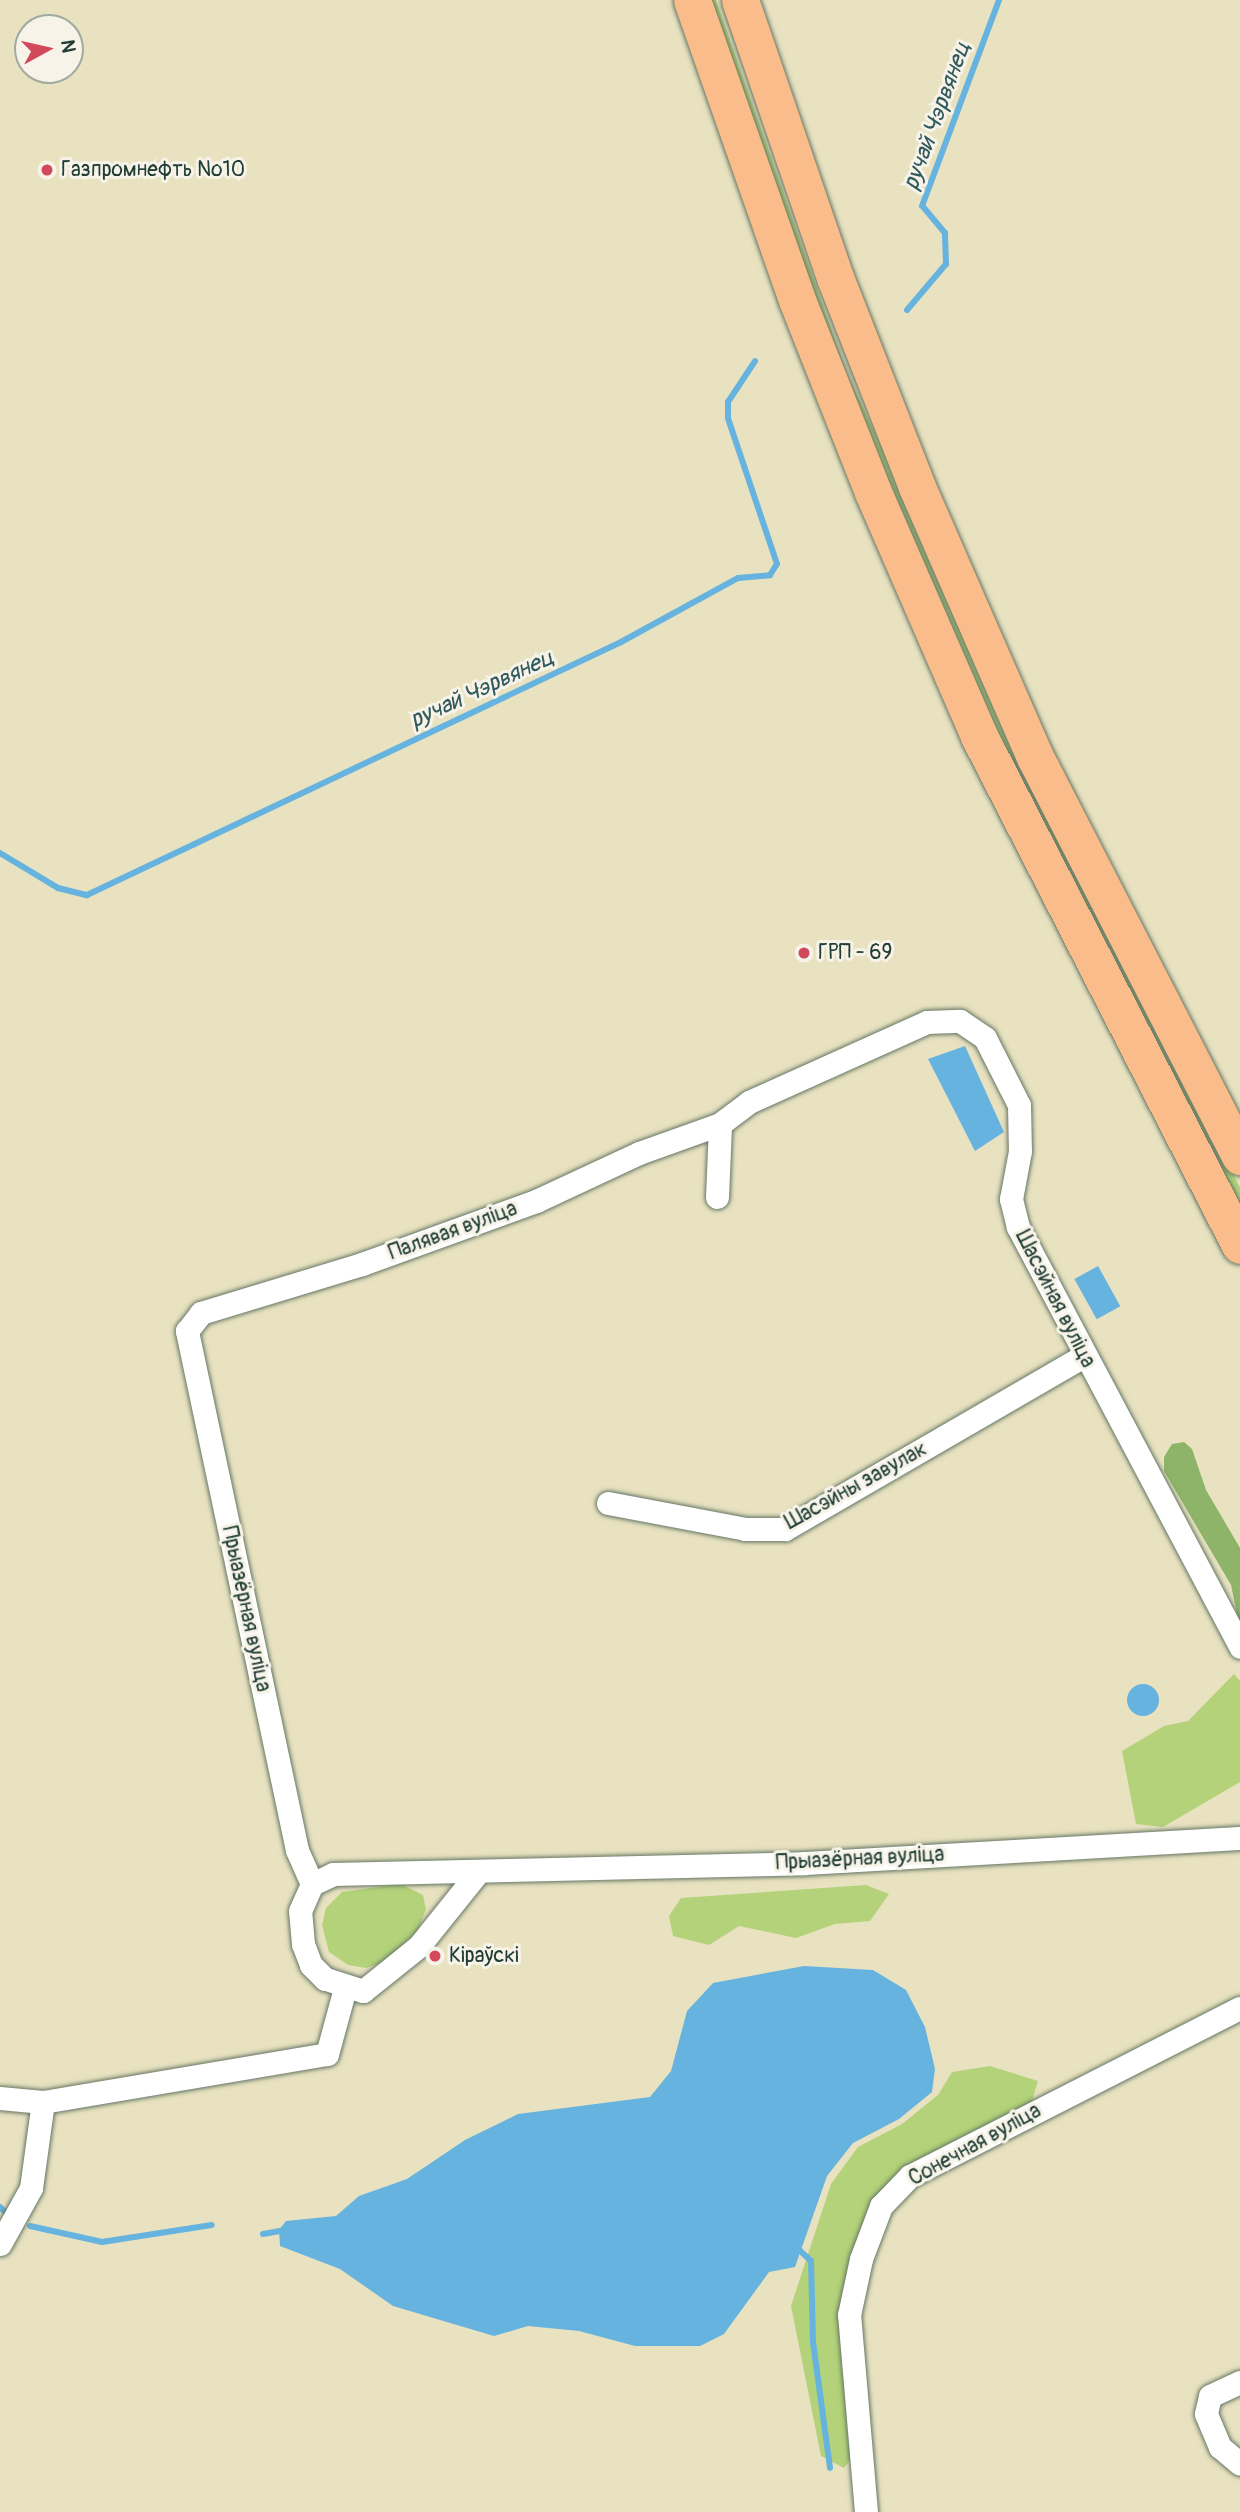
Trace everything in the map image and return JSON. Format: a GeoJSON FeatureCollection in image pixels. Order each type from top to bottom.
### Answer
{"type":"FeatureCollection","features":[{"type":"Feature","properties":{"kind":"main road"},"geometry":{"type":"LineString","coordinates":[[692,0],[797,300],[873,492],[973,724],[1240,1245]]}},
{"type":"Feature","properties":{"kind":"main road"},"geometry":{"type":"LineString","coordinates":[[740,0],[836,280],[925,506],[1035,757],[1240,1156]]}},
{"type":"Feature","properties":{"kind":"street","name":"Шасэйная вуліца"},"geometry":{"type":"LineString","coordinates":[[720,1124],[749,1102],[927,1022],[960,1021],[985,1038],[1018,1105],[1020,1151],[1011,1199],[1018,1227],[1083,1356],[1240,1647]]}},
{"type":"Feature","properties":{"kind":"street"},"geometry":{"type":"LineString","coordinates":[[717,1197],[720,1124]]}},
{"type":"Feature","properties":{"kind":"street","name":"Палявая вуліца"},"geometry":{"type":"LineString","coordinates":[[187,1331],[201,1313],[362,1264],[536,1202],[639,1153],[720,1124]]}},
{"type":"Feature","properties":{"kind":"street","name":"Прыазёрная вуліца"},"geometry":{"type":"LineString","coordinates":[[187,1331],[297,1850],[312,1884],[333,1874],[804,1863],[1240,1838]]}},
{"type":"Feature","properties":{"kind":"street","name":"Шасэйны завулак"},"geometry":{"type":"LineString","coordinates":[[608,1503],[745,1529],[785,1529],[1083,1356]]}},
{"type":"Feature","properties":{"kind":"street"},"geometry":{"type":"LineString","coordinates":[[312,1884],[300,1911],[303,1944],[311,1965],[325,1979],[345,1988],[363,1991],[419,1946],[479,1871]]}},
{"type":"Feature","properties":{"kind":"street"},"geometry":{"type":"LineString","coordinates":[[0,2098],[43,2102],[327,2054],[345,1988]]}},
{"type":"Feature","properties":{"kind":"street","name":"Сонечная вуліца"},"geometry":{"type":"LineString","coordinates":[[866,2512],[849,2315],[861,2259],[881,2206],[910,2176],[1240,2008]]}},
{"type":"Feature","properties":{"kind":"street"},"geometry":{"type":"LineString","coordinates":[[0,2244],[31,2188],[43,2102]]}},
{"type":"Feature","properties":{"kind":"street"},"geometry":{"type":"LineString","coordinates":[[1240,2382],[1210,2396],[1206,2414],[1220,2447],[1240,2464]]}},
{"type":"Feature","properties":{"kind":"green space"},"geometry":{"type":"Polygon","coordinates":[[[706,0],[716,0],[847,374],[1174,1062],[1240,1187],[1240,1222],[1034,826],[833,358],[706,0]]]}},
{"type":"Feature","properties":{"kind":"green space"},"geometry":{"type":"Polygon","coordinates":[[[1184,1442],[1192,1449],[1206,1490],[1240,1548],[1240,1629],[1231,1585],[1164,1471],[1164,1457],[1172,1444],[1184,1442]]]}},
{"type":"Feature","properties":{"kind":"green space"},"geometry":{"type":"Polygon","coordinates":[[[1234,1674],[1240,1681],[1240,1782],[1163,1827],[1136,1824],[1122,1751],[1164,1726],[1188,1721],[1234,1674]]]}},
{"type":"Feature","properties":{"kind":"green space"},"geometry":{"type":"Polygon","coordinates":[[[401,1884],[423,1895],[426,1909],[418,1930],[384,1962],[366,1968],[348,1965],[329,1952],[322,1925],[326,1908],[342,1892],[401,1884]]]}},
{"type":"Feature","properties":{"kind":"green space"},"geometry":{"type":"Polygon","coordinates":[[[866,1885],[889,1894],[870,1921],[835,1924],[796,1938],[739,1926],[709,1945],[673,1936],[669,1916],[681,1898],[866,1885]]]}},
{"type":"Feature","properties":{"kind":"green space"},"geometry":{"type":"Polygon","coordinates":[[[990,2066],[1038,2081],[1032,2101],[907,2169],[856,2256],[854,2455],[844,2468],[821,2456],[791,2306],[831,2184],[858,2147],[902,2124],[938,2095],[952,2072],[990,2066]]]}},
{"type":"Feature","properties":{"kind":"water"},"geometry":{"type":"Polygon","coordinates":[[[965,1046],[1004,1132],[975,1151],[928,1059],[965,1046]]]}},
{"type":"Feature","properties":{"kind":"water"},"geometry":{"type":"Polygon","coordinates":[[[1098,1266],[1120,1306],[1097,1319],[1074,1279],[1098,1266]]]}},
{"type":"Feature","properties":{"kind":"water"},"geometry":{"type":"Polygon","coordinates":[[[1143,1684],[1154,1689],[1159,1700],[1154,1711],[1143,1716],[1132,1711],[1127,1700],[1132,1689],[1143,1684]]]}},
{"type":"Feature","properties":{"kind":"water"},"geometry":{"type":"Polygon","coordinates":[[[804,1966],[873,1970],[906,1990],[925,2027],[935,2069],[932,2092],[899,2119],[853,2143],[827,2176],[795,2267],[769,2272],[724,2334],[700,2346],[635,2346],[579,2331],[528,2326],[494,2336],[393,2306],[340,2269],[280,2246],[279,2230],[286,2221],[336,2216],[359,2196],[407,2179],[465,2140],[518,2114],[650,2097],[671,2071],[687,2011],[713,1983],[804,1966]]]}},
{"type":"Feature","properties":{"kind":"waterway","name":"ручай Чэрвянец"},"geometry":{"type":"LineString","coordinates":[[907,310],[946,264],[945,233],[922,206],[999,0]]}},
{"type":"Feature","properties":{"kind":"waterway","name":"ручай Чэрвянец"},"geometry":{"type":"LineString","coordinates":[[0,853],[58,888],[87,895],[621,642],[738,578],[770,575],[777,564],[728,418],[728,402],[755,361]]}},
{"type":"Feature","properties":{"kind":"waterway"},"geometry":{"type":"LineString","coordinates":[[0,2207],[4,2211]]}},
{"type":"Feature","properties":{"kind":"waterway"},"geometry":{"type":"LineString","coordinates":[[30,2226],[102,2242],[212,2225]]}},
{"type":"Feature","properties":{"kind":"waterway"},"geometry":{"type":"LineString","coordinates":[[263,2234],[286,2230]]}},
{"type":"Feature","properties":{"kind":"waterway"},"geometry":{"type":"LineString","coordinates":[[794,2245],[811,2261],[813,2342],[830,2468]]}},
{"type":"Feature","properties":{"kind":"place","name":"Газпромнефть №10"},"geometry":{"type":"Point","coordinates":[47,170]}},
{"type":"Feature","properties":{"kind":"place","name":"ГРП - 69"},"geometry":{"type":"Point","coordinates":[804,953]}},
{"type":"Feature","properties":{"kind":"place","name":"Кіраўскі"},"geometry":{"type":"Point","coordinates":[435,1956]}}]}
